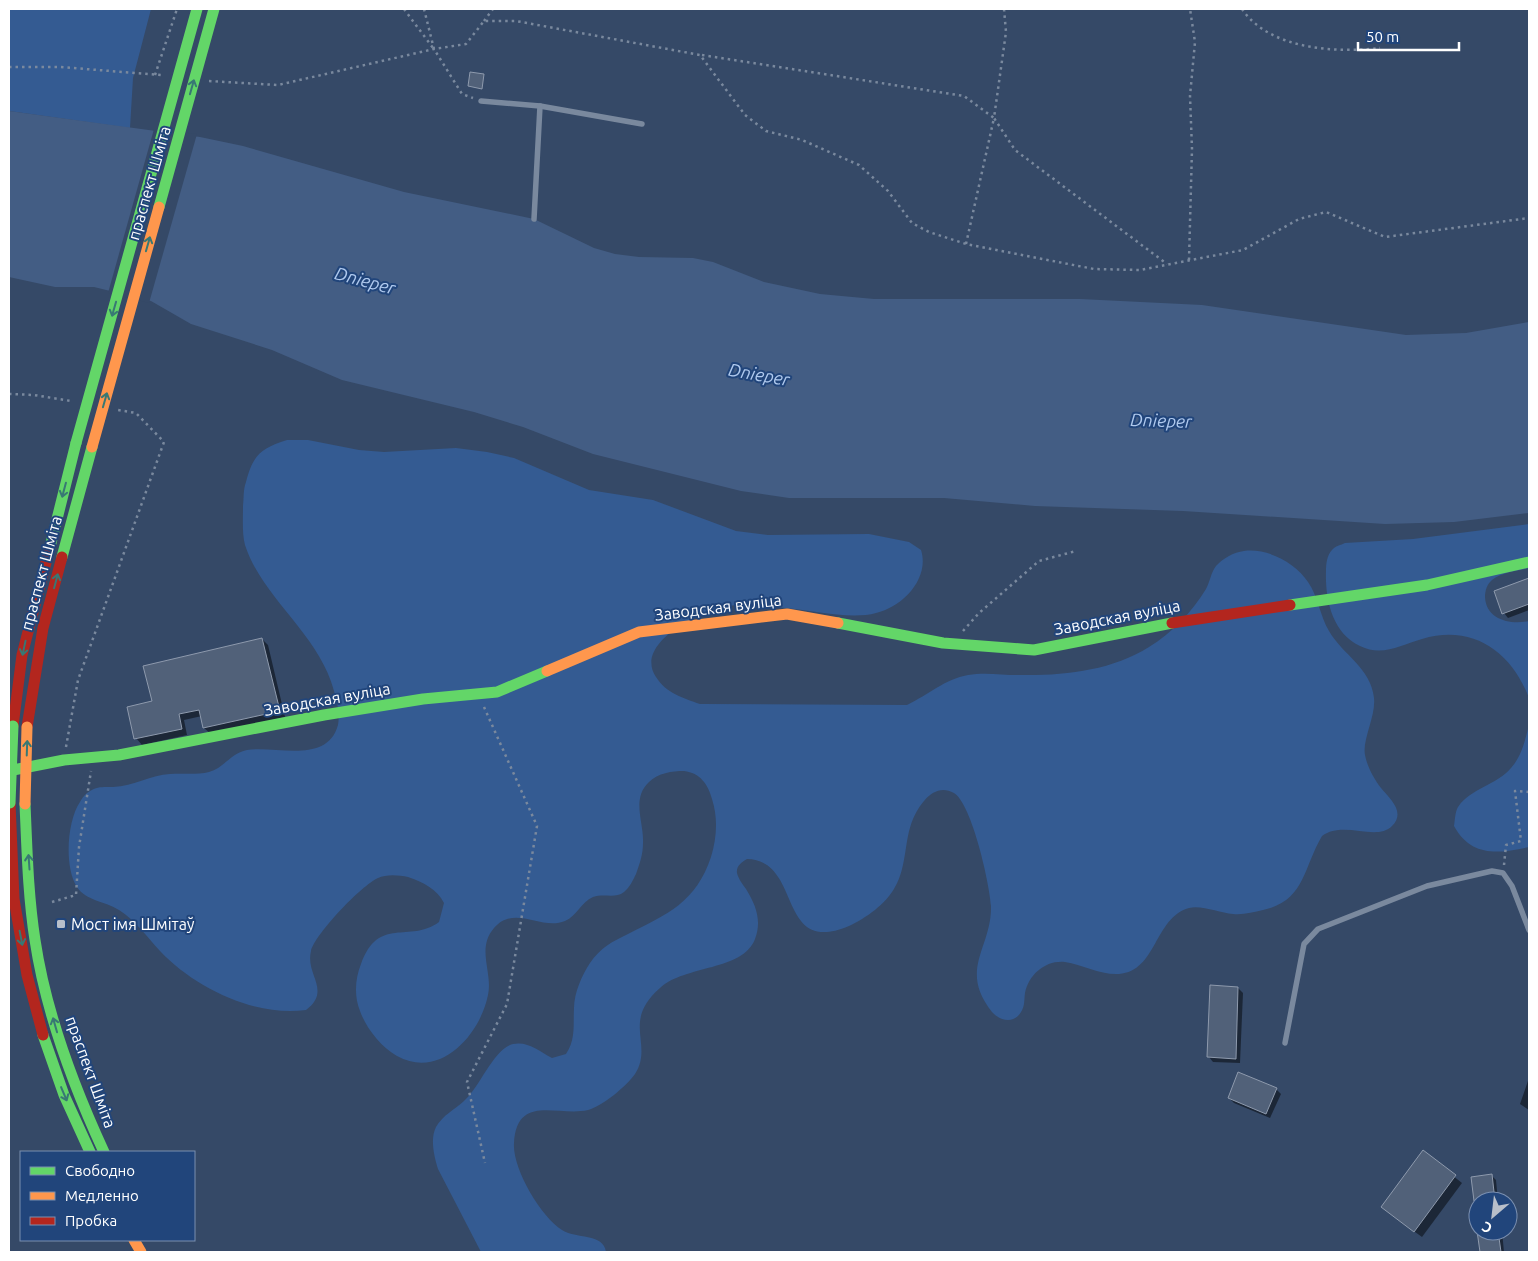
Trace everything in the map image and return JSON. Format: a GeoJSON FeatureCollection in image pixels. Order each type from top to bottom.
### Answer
{"type":"FeatureCollection","features":[{"type":"Feature","properties":{"kind":"main road","name":"праспект Шміта"},"geometry":{"type":"LineString","coordinates":[[90,1151],[55,1073],[38,1020],[16,912],[11,862],[10,803],[13,726],[22,655],[76,443],[197,9]]}},
{"type":"Feature","properties":{"kind":"main road","name":"праспект Шміта"},"geometry":{"type":"LineString","coordinates":[[104,1151],[63,1052],[43,979],[32,911],[25,804],[27,727],[43,628],[214,9]]}},
{"type":"Feature","properties":{"kind":"main road","name":"Заводская вуліца"},"geometry":{"type":"LineString","coordinates":[[9,771],[64,760],[119,755],[324,715],[423,699],[498,692],[639,632],[788,614],[960,644],[1034,650],[1195,619],[1427,585],[1529,562]]}},
{"type":"Feature","properties":{"kind":"main road"},"geometry":{"type":"LineString","coordinates":[[136,1241],[147,1247]]}},
{"type":"Feature","properties":{"kind":"lane"},"geometry":{"type":"LineString","coordinates":[[481,101],[540,106],[642,124]]}},
{"type":"Feature","properties":{"kind":"lane"},"geometry":{"type":"LineString","coordinates":[[534,219],[540,106]]}},
{"type":"Feature","properties":{"kind":"lane"},"geometry":{"type":"LineString","coordinates":[[1284,1043],[1304,944],[1318,929],[1427,886],[1492,871],[1503,873],[1512,886],[1529,930]]}},
{"type":"Feature","properties":{"kind":"path"},"geometry":{"type":"LineString","coordinates":[[155,75],[177,9]]}},
{"type":"Feature","properties":{"kind":"path"},"geometry":{"type":"LineString","coordinates":[[404,9],[434,49],[462,94],[481,101]]}},
{"type":"Feature","properties":{"kind":"path"},"geometry":{"type":"LineString","coordinates":[[424,9],[434,49]]}},
{"type":"Feature","properties":{"kind":"path"},"geometry":{"type":"LineString","coordinates":[[203,80],[278,85],[434,49],[466,44],[493,9]]}},
{"type":"Feature","properties":{"kind":"path"},"geometry":{"type":"LineString","coordinates":[[966,244],[994,118],[1006,32],[1004,9]]}},
{"type":"Feature","properties":{"kind":"path"},"geometry":{"type":"LineString","coordinates":[[1189,260],[1192,148],[1190,96],[1195,42],[1190,9]]}},
{"type":"Feature","properties":{"kind":"path"},"geometry":{"type":"LineString","coordinates":[[1242,9],[1259,27],[1286,41],[1354,51],[1380,48]]}},
{"type":"Feature","properties":{"kind":"path"},"geometry":{"type":"LineString","coordinates":[[484,21],[516,21],[700,55],[964,96],[994,118],[1015,150],[1167,264]]}},
{"type":"Feature","properties":{"kind":"path"},"geometry":{"type":"LineString","coordinates":[[700,55],[745,115],[766,131],[802,140],[859,165],[888,191],[912,223],[929,232],[966,244],[1094,269],[1140,270],[1243,250],[1299,219],[1326,212],[1385,237],[1529,218]]}},
{"type":"Feature","properties":{"kind":"path"},"geometry":{"type":"LineString","coordinates":[[9,67],[60,68],[165,76]]}},
{"type":"Feature","properties":{"kind":"path"},"geometry":{"type":"LineString","coordinates":[[9,394],[34,395],[71,401]]}},
{"type":"Feature","properties":{"kind":"path"},"geometry":{"type":"LineString","coordinates":[[64,760],[78,680],[164,442],[136,413],[118,409]]}},
{"type":"Feature","properties":{"kind":"path"},"geometry":{"type":"LineString","coordinates":[[960,644],[962,632],[979,613],[1033,565],[1039,561],[1076,551]]}},
{"type":"Feature","properties":{"kind":"path"},"geometry":{"type":"LineString","coordinates":[[478,694],[537,826],[507,1004],[467,1082],[485,1163]]}},
{"type":"Feature","properties":{"kind":"path"},"geometry":{"type":"LineString","coordinates":[[52,902],[76,895],[79,847],[93,757]]}},
{"type":"Feature","properties":{"kind":"path"},"geometry":{"type":"LineString","coordinates":[[1503,873],[1506,844],[1522,841],[1515,791],[1529,792]]}},
{"type":"Feature","properties":{"kind":"shaded area"},"geometry":{"type":"Polygon","coordinates":[[[9,9],[151,9],[133,78],[130,128],[9,111],[9,9]]]}},
{"type":"Feature","properties":{"kind":"shaded area"},"geometry":{"type":"Polygon","coordinates":[[[287,440],[308,440],[359,450],[384,452],[456,448],[487,452],[514,458],[589,490],[653,500],[736,531],[768,535],[869,534],[909,542],[921,550],[923,560],[922,571],[918,581],[904,598],[886,610],[866,615],[843,615],[764,606],[735,605],[703,614],[674,630],[654,652],[651,664],[660,683],[675,694],[700,704],[907,705],[952,680],[968,675],[1069,673],[1102,667],[1119,662],[1149,647],[1173,629],[1194,606],[1206,589],[1214,568],[1225,558],[1244,551],[1271,554],[1296,568],[1308,582],[1329,631],[1368,678],[1372,687],[1374,705],[1365,742],[1365,755],[1373,777],[1395,806],[1397,811],[1396,821],[1392,826],[1377,832],[1340,830],[1322,836],[1301,882],[1287,899],[1277,906],[1241,914],[1194,907],[1178,914],[1161,932],[1141,964],[1131,971],[1112,974],[1065,962],[1051,963],[1045,966],[1034,974],[1030,980],[1022,1010],[1018,1016],[1011,1020],[1003,1019],[992,1012],[982,997],[978,983],[979,959],[990,921],[990,896],[984,864],[973,828],[961,800],[954,793],[940,790],[934,792],[924,801],[910,827],[902,871],[895,887],[875,910],[849,926],[826,932],[810,929],[799,919],[776,874],[764,863],[747,859],[740,864],[737,871],[739,879],[753,901],[758,919],[755,939],[748,949],[739,957],[726,963],[684,975],[660,988],[649,1000],[642,1012],[640,1022],[640,1063],[631,1079],[613,1095],[600,1105],[588,1110],[541,1110],[531,1112],[523,1118],[517,1128],[514,1143],[518,1165],[529,1191],[537,1203],[554,1224],[562,1230],[595,1239],[604,1246],[606,1252],[481,1252],[438,1169],[433,1142],[436,1127],[445,1116],[470,1095],[493,1060],[506,1047],[518,1043],[524,1044],[552,1058],[566,1054],[573,1037],[574,1002],[577,990],[590,963],[602,949],[612,942],[656,920],[679,905],[689,896],[705,872],[716,835],[714,806],[706,784],[690,772],[665,773],[649,782],[644,789],[639,803],[643,835],[642,855],[636,874],[628,888],[621,894],[589,899],[573,916],[565,921],[547,923],[511,918],[502,921],[494,928],[486,944],[489,986],[484,1010],[467,1038],[456,1050],[443,1058],[428,1062],[413,1062],[397,1056],[385,1048],[366,1024],[358,1005],[356,993],[357,976],[361,964],[368,949],[377,940],[386,935],[428,928],[439,922],[444,903],[438,894],[424,884],[408,877],[397,875],[385,876],[371,882],[361,890],[330,922],[314,943],[310,960],[316,982],[317,996],[313,1003],[306,1010],[287,1011],[247,1004],[208,988],[174,964],[125,914],[81,892],[77,887],[70,868],[70,832],[76,810],[86,794],[93,789],[128,785],[156,776],[209,772],[236,754],[247,750],[299,751],[312,749],[323,745],[332,737],[338,725],[337,703],[327,671],[304,634],[264,582],[253,564],[244,541],[244,491],[252,465],[264,450],[287,440]]]}},
{"type":"Feature","properties":{"kind":"shaded area"},"geometry":{"type":"Polygon","coordinates":[[[1529,524],[1529,568],[1496,577],[1490,582],[1485,597],[1486,605],[1495,616],[1507,621],[1529,621],[1529,698],[1512,667],[1488,645],[1457,635],[1440,635],[1391,649],[1368,649],[1350,640],[1343,633],[1332,614],[1327,593],[1326,565],[1330,552],[1336,547],[1345,543],[1413,539],[1529,524]]]}},
{"type":"Feature","properties":{"kind":"shaded area"},"geometry":{"type":"Polygon","coordinates":[[[1529,725],[1529,847],[1496,852],[1477,848],[1461,836],[1454,826],[1457,809],[1470,795],[1499,779],[1511,768],[1520,753],[1529,725]]]}},
{"type":"Feature","properties":{"kind":"water","name":"Dnieper"},"geometry":{"type":"Polygon","coordinates":[[[9,111],[200,137],[243,146],[404,192],[534,219],[594,248],[615,254],[639,257],[693,258],[713,262],[764,282],[820,294],[874,299],[1080,299],[1202,305],[1406,335],[1466,333],[1529,322],[1529,513],[1454,522],[1385,524],[1183,511],[1035,506],[944,498],[789,498],[741,491],[593,454],[523,427],[474,412],[342,380],[272,350],[191,324],[151,301],[94,287],[55,287],[9,277],[9,111]]]}},
{"type":"Feature","properties":{"kind":"pier"},"geometry":{"type":"Polygon","coordinates":[[[154,129],[197,134],[149,303],[108,293],[154,129]]]}},
{"type":"Feature","properties":{"kind":"building"},"geometry":{"type":"Polygon","coordinates":[[[470,72],[484,74],[482,89],[468,86],[470,72]]]}},
{"type":"Feature","properties":{"kind":"building"},"geometry":{"type":"Polygon","coordinates":[[[1529,578],[1529,604],[1502,614],[1494,591],[1529,578]]]}},
{"type":"Feature","properties":{"kind":"building"},"geometry":{"type":"Polygon","coordinates":[[[262,638],[280,711],[203,728],[199,710],[179,714],[182,729],[134,739],[127,707],[152,701],[143,666],[262,638]]]}},
{"type":"Feature","properties":{"kind":"building"},"geometry":{"type":"Polygon","coordinates":[[[1210,985],[1238,987],[1236,1059],[1207,1057],[1210,985]]]}},
{"type":"Feature","properties":{"kind":"building"},"geometry":{"type":"Polygon","coordinates":[[[1238,1072],[1277,1088],[1266,1114],[1228,1098],[1238,1072]]]}},
{"type":"Feature","properties":{"kind":"building"},"geometry":{"type":"Polygon","coordinates":[[[1423,1150],[1456,1175],[1414,1232],[1381,1207],[1423,1150]]]}},
{"type":"Feature","properties":{"kind":"building"},"geometry":{"type":"Polygon","coordinates":[[[1492,1174],[1494,1191],[1473,1191],[1471,1177],[1492,1174]]]}},
{"type":"Feature","properties":{"kind":"building"},"geometry":{"type":"Polygon","coordinates":[[[1478,1241],[1499,1241],[1501,1252],[1480,1252],[1478,1241]]]}},
{"type":"Feature","properties":{"kind":"traffic: fast"},"geometry":{"type":"LineString","coordinates":[[76,443],[197,9]]}},
{"type":"Feature","properties":{"kind":"traffic: fast"},"geometry":{"type":"LineString","coordinates":[[159,207],[214,9]]}},
{"type":"Feature","properties":{"kind":"traffic: fast"},"geometry":{"type":"LineString","coordinates":[[50,547],[76,443]]}},
{"type":"Feature","properties":{"kind":"traffic: fast"},"geometry":{"type":"LineString","coordinates":[[62,557],[92,447]]}},
{"type":"Feature","properties":{"kind":"traffic: fast"},"geometry":{"type":"LineString","coordinates":[[1290,605],[1427,585],[1529,562]]}},
{"type":"Feature","properties":{"kind":"traffic: fast"},"geometry":{"type":"LineString","coordinates":[[838,623],[943,643],[1034,650],[1172,623]]}},
{"type":"Feature","properties":{"kind":"traffic: fast"},"geometry":{"type":"LineString","coordinates":[[13,770],[64,760],[119,755],[324,715],[423,699],[497,692],[547,671]]}},
{"type":"Feature","properties":{"kind":"traffic: fast"},"geometry":{"type":"LineString","coordinates":[[10,803],[13,726]]}},
{"type":"Feature","properties":{"kind":"traffic: fast"},"geometry":{"type":"LineString","coordinates":[[25,804],[31,906],[35,940],[46,995],[71,1075],[104,1151]]}},
{"type":"Feature","properties":{"kind":"traffic: fast"},"geometry":{"type":"LineString","coordinates":[[43,1035],[64,1095],[90,1151]]}},
{"type":"Feature","properties":{"kind":"traffic: slow"},"geometry":{"type":"LineString","coordinates":[[92,447],[159,207]]}},
{"type":"Feature","properties":{"kind":"traffic: slow"},"geometry":{"type":"LineString","coordinates":[[547,671],[639,632],[787,614],[838,623]]}},
{"type":"Feature","properties":{"kind":"traffic: slow"},"geometry":{"type":"LineString","coordinates":[[25,804],[27,727]]}},
{"type":"Feature","properties":{"kind":"traffic: slow"},"geometry":{"type":"LineString","coordinates":[[135,1241],[141,1252]]}},
{"type":"Feature","properties":{"kind":"traffic: jam"},"geometry":{"type":"LineString","coordinates":[[13,726],[22,655],[50,547]]}},
{"type":"Feature","properties":{"kind":"traffic: jam"},"geometry":{"type":"LineString","coordinates":[[27,727],[43,628],[62,557]]}},
{"type":"Feature","properties":{"kind":"traffic: jam"},"geometry":{"type":"LineString","coordinates":[[1172,623],[1290,605]]}},
{"type":"Feature","properties":{"kind":"traffic: jam"},"geometry":{"type":"LineString","coordinates":[[10,803],[14,899],[27,975],[43,1035]]}},
{"type":"Feature","properties":{"kind":"place","name":"Мост імя Шмітаў"},"geometry":{"type":"Point","coordinates":[61,924]}}]}
